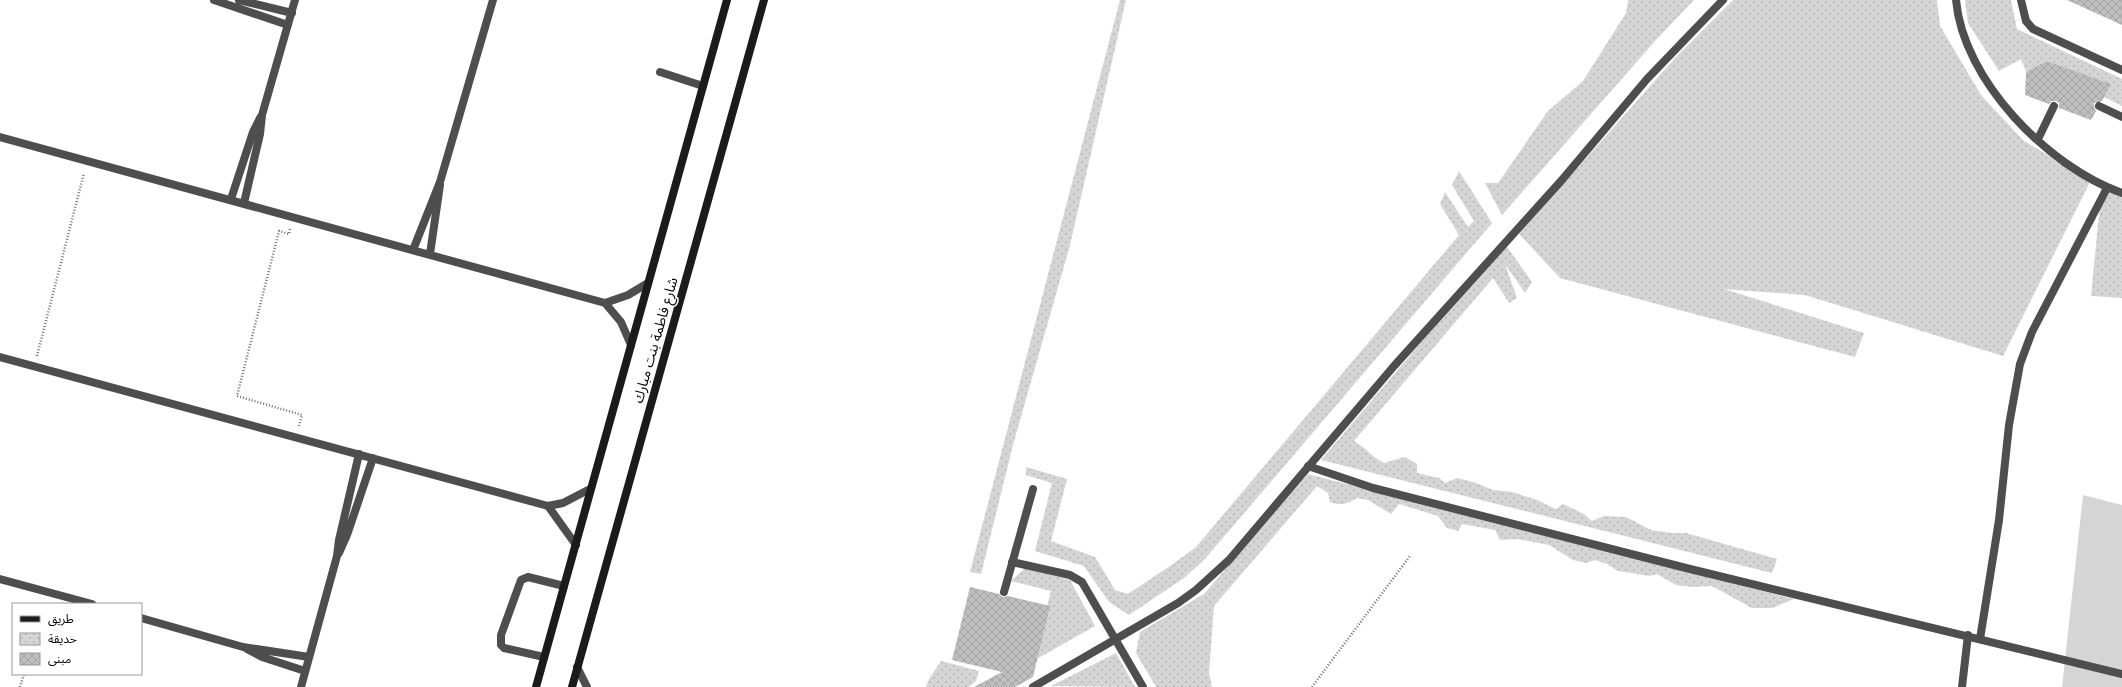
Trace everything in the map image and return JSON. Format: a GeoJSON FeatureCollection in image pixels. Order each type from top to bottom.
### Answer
{"type":"FeatureCollection","features":[{"type":"Feature","properties":{"kind":"street"},"geometry":{"type":"LineString","coordinates":[[214,0],[288,25]]}},
{"type":"Feature","properties":{"kind":"street"},"geometry":{"type":"LineString","coordinates":[[240,0],[292,13]]}},
{"type":"Feature","properties":{"kind":"street"},"geometry":{"type":"LineString","coordinates":[[244,204],[259,139],[262,115],[296,0]]}},
{"type":"Feature","properties":{"kind":"street"},"geometry":{"type":"LineString","coordinates":[[413,250],[440,182],[493,0]]}},
{"type":"Feature","properties":{"kind":"street","name":"شارع فاطمة بنت مبارك"},"geometry":{"type":"LineString","coordinates":[[536,687],[727,0]]}},
{"type":"Feature","properties":{"kind":"street","name":"شارع فاطمة بنت مبارك"},"geometry":{"type":"LineString","coordinates":[[572,687],[764,0]]}},
{"type":"Feature","properties":{"kind":"street"},"geometry":{"type":"LineString","coordinates":[[1033,687],[1178,603],[1214,576],[1424,332],[1561,181],[1647,79],[1723,0]]}},
{"type":"Feature","properties":{"kind":"street"},"geometry":{"type":"LineString","coordinates":[[1956,0],[1960,27],[1974,61],[2003,102],[2038,139],[2072,167],[2107,188],[2122,193]]}},
{"type":"Feature","properties":{"kind":"street"},"geometry":{"type":"LineString","coordinates":[[2021,0],[2026,21],[2033,29],[2122,70]]}},
{"type":"Feature","properties":{"kind":"street"},"geometry":{"type":"LineString","coordinates":[[660,72],[703,86]]}},
{"type":"Feature","properties":{"kind":"street"},"geometry":{"type":"LineString","coordinates":[[2038,139],[2054,106]]}},
{"type":"Feature","properties":{"kind":"street"},"geometry":{"type":"LineString","coordinates":[[2099,106],[2122,116]]}},
{"type":"Feature","properties":{"kind":"street"},"geometry":{"type":"LineString","coordinates":[[231,199],[253,132],[262,115]]}},
{"type":"Feature","properties":{"kind":"street"},"geometry":{"type":"LineString","coordinates":[[0,137],[231,199],[244,204],[605,303],[621,322],[631,345]]}},
{"type":"Feature","properties":{"kind":"street"},"geometry":{"type":"LineString","coordinates":[[430,254],[439,202],[440,182]]}},
{"type":"Feature","properties":{"kind":"street"},"geometry":{"type":"LineString","coordinates":[[1980,639],[1999,520],[2009,425],[2020,364],[2032,332],[2107,188]]}},
{"type":"Feature","properties":{"kind":"street"},"geometry":{"type":"LineString","coordinates":[[605,303],[628,295],[648,283]]}},
{"type":"Feature","properties":{"kind":"street"},"geometry":{"type":"LineString","coordinates":[[0,358],[548,506],[578,498],[590,489]]}},
{"type":"Feature","properties":{"kind":"street"},"geometry":{"type":"LineString","coordinates":[[338,556],[339,540],[359,454]]}},
{"type":"Feature","properties":{"kind":"street"},"geometry":{"type":"LineString","coordinates":[[301,687],[338,556],[347,535],[373,458]]}},
{"type":"Feature","properties":{"kind":"street"},"geometry":{"type":"LineString","coordinates":[[1308,466],[1373,488],[1678,566],[1968,635],[2122,674]]}},
{"type":"Feature","properties":{"kind":"street"},"geometry":{"type":"LineString","coordinates":[[1004,592],[1032,489]]}},
{"type":"Feature","properties":{"kind":"street"},"geometry":{"type":"LineString","coordinates":[[548,506],[576,545]]}},
{"type":"Feature","properties":{"kind":"street"},"geometry":{"type":"LineString","coordinates":[[1012,562],[1070,575],[1082,582],[1143,687]]}},
{"type":"Feature","properties":{"kind":"street"},"geometry":{"type":"LineString","coordinates":[[544,657],[504,648],[501,645],[501,635],[521,580],[528,577],[564,586]]}},
{"type":"Feature","properties":{"kind":"street"},"geometry":{"type":"LineString","coordinates":[[0,579],[88,603]]}},
{"type":"Feature","properties":{"kind":"street"},"geometry":{"type":"LineString","coordinates":[[142,618],[243,647],[309,657]]}},
{"type":"Feature","properties":{"kind":"street"},"geometry":{"type":"LineString","coordinates":[[1962,687],[1968,635]]}},
{"type":"Feature","properties":{"kind":"street"},"geometry":{"type":"LineString","coordinates":[[243,647],[262,657],[306,671]]}},
{"type":"Feature","properties":{"kind":"street"},"geometry":{"type":"LineString","coordinates":[[577,667],[587,687]]}},
{"type":"Feature","properties":{"kind":"path"},"geometry":{"type":"LineString","coordinates":[[34,367],[88,161]]}},
{"type":"Feature","properties":{"kind":"path"},"geometry":{"type":"LineString","coordinates":[[292,217],[289,234],[279,231],[237,396],[302,415],[296,438]]}},
{"type":"Feature","properties":{"kind":"path"},"geometry":{"type":"LineString","coordinates":[[1312,687],[1410,556]]}},
{"type":"Feature","properties":{"kind":"path"},"geometry":{"type":"LineString","coordinates":[[20,687],[24,675]]}},
{"type":"Feature","properties":{"kind":"green space"},"geometry":{"type":"Polygon","coordinates":[[[1120,0],[1126,0],[1070,245],[1014,441],[981,574],[970,572],[1120,0]]]}},
{"type":"Feature","properties":{"kind":"green space"},"geometry":{"type":"Polygon","coordinates":[[[1628,0],[1694,0],[1656,40],[1502,215],[1485,183],[1498,183],[1548,111],[1583,81],[1626,13],[1628,0]]]}},
{"type":"Feature","properties":{"kind":"green space"},"geometry":{"type":"Polygon","coordinates":[[[1733,0],[1937,0],[1940,26],[1981,95],[2024,141],[2091,180],[2003,356],[1805,295],[1724,289],[1864,333],[1855,357],[1560,278],[1519,234],[1675,58],[1733,0]]]}},
{"type":"Feature","properties":{"kind":"green space"},"geometry":{"type":"Polygon","coordinates":[[[1965,0],[2011,0],[2017,29],[2122,79],[2122,106],[2104,97],[2110,84],[2047,61],[2026,72],[2021,59],[1999,71],[1968,23],[1965,0]]]}},
{"type":"Feature","properties":{"kind":"green space"},"geometry":{"type":"Polygon","coordinates":[[[1459,171],[1492,223],[1204,560],[1184,578],[1129,615],[1109,602],[1084,566],[1035,551],[1052,483],[1026,475],[1026,467],[1067,479],[1051,541],[1095,557],[1115,590],[1128,594],[1196,547],[1459,235],[1440,204],[1445,192],[1468,227],[1474,221],[1452,185],[1459,171]]]}},
{"type":"Feature","properties":{"kind":"green space"},"geometry":{"type":"Polygon","coordinates":[[[2102,183],[2122,189],[2122,298],[2091,296],[2102,183]]]}},
{"type":"Feature","properties":{"kind":"green space"},"geometry":{"type":"Polygon","coordinates":[[[1505,244],[1532,282],[1525,293],[1505,264],[1517,298],[1509,303],[1493,278],[1354,441],[1384,463],[1405,457],[1417,464],[1417,473],[1439,478],[1445,483],[1457,478],[1476,483],[1493,490],[1512,492],[1537,500],[1556,509],[1563,504],[1584,514],[1592,521],[1604,516],[1626,517],[1651,530],[1686,533],[1777,559],[1772,573],[1321,460],[1505,244]]]}},
{"type":"Feature","properties":{"kind":"green space"},"geometry":{"type":"Polygon","coordinates":[[[1308,474],[1794,599],[1772,608],[1752,608],[1712,586],[1693,587],[1676,585],[1657,574],[1650,576],[1618,571],[1607,564],[1595,560],[1586,563],[1573,560],[1549,545],[1517,539],[1500,540],[1495,530],[1462,524],[1458,531],[1447,528],[1438,516],[1399,504],[1391,514],[1368,500],[1357,498],[1344,504],[1337,504],[1330,502],[1328,493],[1317,486],[1214,606],[1209,673],[1212,687],[1156,687],[1136,653],[1140,632],[1204,594],[1308,474]]]}},
{"type":"Feature","properties":{"kind":"green space"},"geometry":{"type":"Polygon","coordinates":[[[2083,495],[2122,505],[2122,687],[2062,687],[2083,495]]]}},
{"type":"Feature","properties":{"kind":"green space"},"geometry":{"type":"Polygon","coordinates":[[[1025,568],[1070,580],[1095,626],[1033,661],[1051,591],[1011,581],[1025,568]]]}},
{"type":"Feature","properties":{"kind":"green space"},"geometry":{"type":"Polygon","coordinates":[[[1116,653],[1135,687],[1051,686],[1116,653]]]}},
{"type":"Feature","properties":{"kind":"green space"},"geometry":{"type":"Polygon","coordinates":[[[941,661],[979,671],[976,681],[969,687],[926,687],[929,679],[941,661]]]}},
{"type":"Feature","properties":{"kind":"building"},"geometry":{"type":"Polygon","coordinates":[[[2067,0],[2122,0],[2122,25],[2067,0]]]}},
{"type":"Feature","properties":{"kind":"building"},"geometry":{"type":"Polygon","coordinates":[[[2047,61],[2111,84],[2102,101],[2094,103],[2096,111],[2091,120],[2059,108],[2059,103],[2056,101],[2051,101],[2049,104],[2025,95],[2026,72],[2047,61]]]}},
{"type":"Feature","properties":{"kind":"building"},"geometry":{"type":"Polygon","coordinates":[[[970,587],[999,594],[1003,597],[1008,596],[1050,606],[1033,677],[1015,687],[974,687],[1002,672],[952,660],[970,587]]]}}]}
